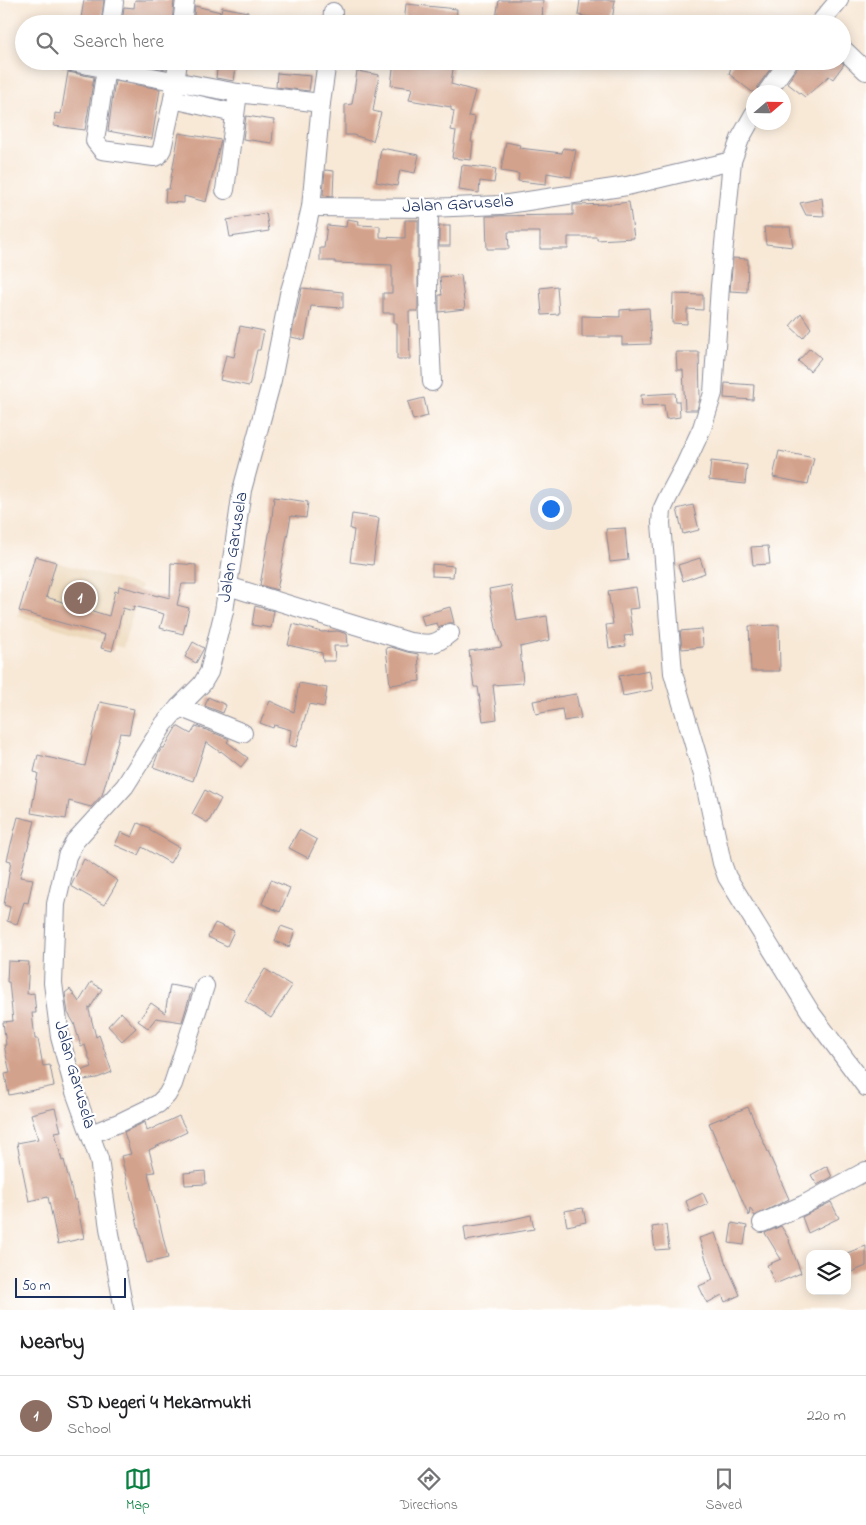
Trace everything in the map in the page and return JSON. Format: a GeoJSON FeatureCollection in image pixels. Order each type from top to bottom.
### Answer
{"type":"FeatureCollection","features":[{"type":"Feature","properties":{"kind":"street"},"geometry":{"type":"LineString","coordinates":[[183,15],[185,0]]}},
{"type":"Feature","properties":{"kind":"street"},"geometry":{"type":"LineString","coordinates":[[826,15],[838,0]]}},
{"type":"Feature","properties":{"kind":"street"},"geometry":{"type":"LineString","coordinates":[[112,15],[114,2]]}},
{"type":"Feature","properties":{"kind":"street"},"geometry":{"type":"LineString","coordinates":[[851,57],[866,71]]}},
{"type":"Feature","properties":{"kind":"street"},"geometry":{"type":"LineString","coordinates":[[106,70],[95,141],[102,150],[154,157],[158,156],[162,148],[173,99],[177,70]]}},
{"type":"Feature","properties":{"kind":"street"},"geometry":{"type":"LineString","coordinates":[[128,70],[238,93],[321,103]]}},
{"type":"Feature","properties":{"kind":"street"},"geometry":{"type":"LineString","coordinates":[[311,207],[326,70]]}},
{"type":"Feature","properties":{"kind":"street"},"geometry":{"type":"LineString","coordinates":[[772,85],[783,70]]}},
{"type":"Feature","properties":{"kind":"street"},"geometry":{"type":"LineString","coordinates":[[225,190],[238,93]]}},
{"type":"Feature","properties":{"kind":"street"},"geometry":{"type":"LineString","coordinates":[[173,99],[234,113]]}},
{"type":"Feature","properties":{"kind":"street"},"geometry":{"type":"LineString","coordinates":[[746,128],[732,161],[720,286],[713,393],[702,428],[686,465],[662,510],[661,523],[673,673],[702,775],[722,863],[727,877],[811,1013],[866,1088]]}},
{"type":"Feature","properties":{"kind":"street","name":"Jalan Garusela"},"geometry":{"type":"LineString","coordinates":[[124,1310],[99,1159],[75,1092],[60,1037],[53,983],[56,904],[67,856],[75,841],[125,786],[164,724],[202,684],[209,672],[224,611],[242,490],[272,380],[311,207],[429,208],[501,205],[628,186],[732,161]]}},
{"type":"Feature","properties":{"kind":"street"},"geometry":{"type":"LineString","coordinates":[[429,208],[428,298],[432,382]]}},
{"type":"Feature","properties":{"kind":"street"},"geometry":{"type":"LineString","coordinates":[[228,586],[410,642],[430,644],[440,642],[450,633]]}},
{"type":"Feature","properties":{"kind":"street"},"geometry":{"type":"LineString","coordinates":[[179,707],[243,733]]}},
{"type":"Feature","properties":{"kind":"street"},"geometry":{"type":"LineString","coordinates":[[91,1134],[158,1104],[167,1095],[173,1084],[205,986]]}},
{"type":"Feature","properties":{"kind":"street"},"geometry":{"type":"LineString","coordinates":[[762,1222],[803,1204],[866,1172]]}},
{"type":"Feature","properties":{"kind":"shaded area"},"geometry":{"type":"Polygon","coordinates":[[[35,556],[141,586],[123,648],[18,616],[35,556]]]}},
{"type":"Feature","properties":{"kind":"building"},"geometry":{"type":"Polygon","coordinates":[[[84,0],[104,0],[102,15],[82,15],[84,0]]]}},
{"type":"Feature","properties":{"kind":"building"},"geometry":{"type":"Polygon","coordinates":[[[135,0],[174,0],[173,15],[123,15],[124,7],[134,8],[135,0]]]}},
{"type":"Feature","properties":{"kind":"building"},"geometry":{"type":"Polygon","coordinates":[[[499,0],[543,0],[542,15],[496,15],[499,0]]]}},
{"type":"Feature","properties":{"kind":"building"},"geometry":{"type":"Polygon","coordinates":[[[580,0],[615,0],[613,15],[578,15],[580,0]]]}},
{"type":"Feature","properties":{"kind":"building"},"geometry":{"type":"Polygon","coordinates":[[[406,4],[457,9],[457,15],[405,15],[406,4]]]}},
{"type":"Feature","properties":{"kind":"building"},"geometry":{"type":"Polygon","coordinates":[[[195,6],[221,12],[222,7],[248,12],[248,15],[194,15],[195,6]]]}},
{"type":"Feature","properties":{"kind":"building"},"geometry":{"type":"Polygon","coordinates":[[[217,70],[236,70],[234,81],[216,78],[217,70]]]}},
{"type":"Feature","properties":{"kind":"building"},"geometry":{"type":"Polygon","coordinates":[[[393,70],[453,70],[451,84],[475,91],[468,116],[475,117],[471,142],[473,142],[471,160],[452,158],[456,131],[451,130],[454,111],[451,110],[451,107],[409,100],[412,88],[391,85],[393,70]]]}},
{"type":"Feature","properties":{"kind":"building"},"geometry":{"type":"Polygon","coordinates":[[[730,70],[770,70],[759,85],[746,85],[746,87],[729,74],[730,70]]]}},
{"type":"Feature","properties":{"kind":"building"},"geometry":{"type":"Polygon","coordinates":[[[796,70],[840,70],[833,79],[829,76],[805,97],[787,83],[796,70]]]}},
{"type":"Feature","properties":{"kind":"building"},"geometry":{"type":"Polygon","coordinates":[[[357,71],[379,75],[373,111],[381,113],[373,141],[353,135],[345,135],[345,105],[352,104],[357,71]]]}},
{"type":"Feature","properties":{"kind":"building"},"geometry":{"type":"Polygon","coordinates":[[[68,72],[94,77],[85,130],[54,126],[55,113],[61,114],[68,72]]]}},
{"type":"Feature","properties":{"kind":"building"},"geometry":{"type":"Polygon","coordinates":[[[277,73],[311,76],[309,91],[276,87],[277,73]]]}},
{"type":"Feature","properties":{"kind":"building"},"geometry":{"type":"Polygon","coordinates":[[[115,81],[160,89],[152,139],[108,131],[115,81]]]}},
{"type":"Feature","properties":{"kind":"building"},"geometry":{"type":"Polygon","coordinates":[[[246,116],[274,120],[272,143],[243,139],[246,116]]]}},
{"type":"Feature","properties":{"kind":"building"},"geometry":{"type":"Polygon","coordinates":[[[179,133],[221,140],[206,202],[184,196],[184,203],[165,202],[166,189],[169,189],[179,133]]]}},
{"type":"Feature","properties":{"kind":"building"},"geometry":{"type":"Polygon","coordinates":[[[506,142],[520,145],[519,148],[562,153],[563,148],[576,150],[571,177],[547,173],[546,184],[518,181],[519,174],[501,171],[506,142]]]}},
{"type":"Feature","properties":{"kind":"building"},"geometry":{"type":"Polygon","coordinates":[[[381,148],[419,155],[415,173],[400,170],[397,186],[376,182],[381,148]]]}},
{"type":"Feature","properties":{"kind":"building"},"geometry":{"type":"Polygon","coordinates":[[[462,165],[496,169],[494,183],[480,181],[479,193],[459,190],[462,165]]]}},
{"type":"Feature","properties":{"kind":"building"},"geometry":{"type":"Polygon","coordinates":[[[325,170],[334,171],[333,196],[323,195],[325,170]]]}},
{"type":"Feature","properties":{"kind":"building"},"geometry":{"type":"Polygon","coordinates":[[[822,198],[824,216],[806,215],[800,203],[822,198]]]}},
{"type":"Feature","properties":{"kind":"building"},"geometry":{"type":"Polygon","coordinates":[[[629,202],[634,238],[597,240],[597,237],[568,237],[568,249],[540,249],[540,232],[508,232],[509,249],[487,249],[486,216],[573,215],[573,205],[629,202]]]}},
{"type":"Feature","properties":{"kind":"building"},"geometry":{"type":"Polygon","coordinates":[[[266,213],[269,231],[230,237],[227,220],[266,213]]]}},
{"type":"Feature","properties":{"kind":"building"},"geometry":{"type":"Polygon","coordinates":[[[347,219],[359,221],[358,225],[380,226],[380,237],[405,238],[405,220],[418,220],[418,311],[409,311],[410,359],[397,359],[397,323],[394,323],[394,313],[383,313],[383,293],[392,293],[392,265],[320,261],[320,248],[324,248],[327,225],[346,227],[347,219]]]}},
{"type":"Feature","properties":{"kind":"building"},"geometry":{"type":"Polygon","coordinates":[[[439,226],[450,226],[450,246],[439,246],[439,226]]]}},
{"type":"Feature","properties":{"kind":"building"},"geometry":{"type":"Polygon","coordinates":[[[764,227],[790,227],[793,247],[766,244],[764,227]]]}},
{"type":"Feature","properties":{"kind":"building"},"geometry":{"type":"Polygon","coordinates":[[[733,258],[748,259],[747,292],[730,291],[733,258]]]}},
{"type":"Feature","properties":{"kind":"building"},"geometry":{"type":"Polygon","coordinates":[[[461,275],[465,309],[439,312],[439,295],[442,295],[440,277],[461,275]]]}},
{"type":"Feature","properties":{"kind":"building"},"geometry":{"type":"Polygon","coordinates":[[[557,286],[559,314],[542,315],[540,288],[557,286]]]}},
{"type":"Feature","properties":{"kind":"building"},"geometry":{"type":"Polygon","coordinates":[[[302,288],[343,292],[343,308],[311,306],[305,340],[291,337],[302,288]]]}},
{"type":"Feature","properties":{"kind":"building"},"geometry":{"type":"Polygon","coordinates":[[[673,294],[703,295],[703,310],[687,309],[687,324],[672,323],[673,294]]]}},
{"type":"Feature","properties":{"kind":"building"},"geometry":{"type":"Polygon","coordinates":[[[649,308],[651,344],[622,345],[622,337],[582,337],[582,316],[620,317],[620,310],[649,308]]]}},
{"type":"Feature","properties":{"kind":"building"},"geometry":{"type":"Polygon","coordinates":[[[801,313],[811,328],[803,338],[790,326],[801,313]]]}},
{"type":"Feature","properties":{"kind":"building"},"geometry":{"type":"Polygon","coordinates":[[[240,326],[264,331],[260,350],[257,350],[249,386],[220,380],[226,355],[234,357],[240,326]]]}},
{"type":"Feature","properties":{"kind":"building"},"geometry":{"type":"Polygon","coordinates":[[[810,348],[821,358],[810,371],[798,361],[810,348]]]}},
{"type":"Feature","properties":{"kind":"building"},"geometry":{"type":"Polygon","coordinates":[[[676,352],[699,352],[700,398],[697,410],[685,410],[683,370],[677,370],[676,352]]]}},
{"type":"Feature","properties":{"kind":"building"},"geometry":{"type":"Polygon","coordinates":[[[725,383],[754,385],[753,400],[724,398],[725,383]]]}},
{"type":"Feature","properties":{"kind":"building"},"geometry":{"type":"Polygon","coordinates":[[[675,393],[676,401],[679,401],[680,417],[666,419],[664,405],[642,406],[641,395],[675,393]]]}},
{"type":"Feature","properties":{"kind":"building"},"geometry":{"type":"Polygon","coordinates":[[[424,398],[428,416],[413,420],[408,402],[424,398]]]}},
{"type":"Feature","properties":{"kind":"building"},"geometry":{"type":"Polygon","coordinates":[[[779,451],[814,458],[808,484],[773,477],[779,451]]]}},
{"type":"Feature","properties":{"kind":"building"},"geometry":{"type":"Polygon","coordinates":[[[711,461],[747,465],[745,484],[709,480],[711,461]]]}},
{"type":"Feature","properties":{"kind":"building"},"geometry":{"type":"Polygon","coordinates":[[[274,497],[308,502],[306,518],[291,516],[277,590],[260,585],[274,497]]]}},
{"type":"Feature","properties":{"kind":"building"},"geometry":{"type":"Polygon","coordinates":[[[693,505],[699,530],[683,534],[677,509],[693,505]]]}},
{"type":"Feature","properties":{"kind":"building"},"geometry":{"type":"Polygon","coordinates":[[[352,514],[379,518],[373,565],[350,562],[354,530],[350,529],[352,514]]]}},
{"type":"Feature","properties":{"kind":"building"},"geometry":{"type":"Polygon","coordinates":[[[625,528],[628,560],[610,562],[606,529],[625,528]]]}},
{"type":"Feature","properties":{"kind":"building"},"geometry":{"type":"Polygon","coordinates":[[[768,546],[770,564],[753,565],[751,547],[768,546]]]}},
{"type":"Feature","properties":{"kind":"building"},"geometry":{"type":"Polygon","coordinates":[[[35,556],[56,562],[46,597],[109,616],[115,591],[118,592],[119,586],[170,598],[171,563],[196,565],[196,584],[182,584],[177,605],[189,608],[183,634],[160,628],[164,614],[134,606],[133,611],[123,608],[112,651],[101,648],[105,635],[19,611],[35,556]]]}},
{"type":"Feature","properties":{"kind":"building"},"geometry":{"type":"Polygon","coordinates":[[[700,558],[705,573],[683,581],[678,565],[700,558]]]}},
{"type":"Feature","properties":{"kind":"building"},"geometry":{"type":"Polygon","coordinates":[[[432,564],[454,566],[453,577],[432,576],[432,564]]]}},
{"type":"Feature","properties":{"kind":"building"},"geometry":{"type":"Polygon","coordinates":[[[511,585],[517,621],[547,616],[550,640],[520,647],[523,683],[493,685],[497,719],[483,721],[478,687],[474,687],[469,651],[502,647],[497,633],[489,589],[511,585]]]}},
{"type":"Feature","properties":{"kind":"building"},"geometry":{"type":"Polygon","coordinates":[[[636,587],[639,608],[629,609],[633,635],[624,636],[626,646],[609,648],[606,625],[613,624],[608,591],[636,587]]]}},
{"type":"Feature","properties":{"kind":"building"},"geometry":{"type":"Polygon","coordinates":[[[255,606],[274,611],[271,628],[252,625],[255,606]]]}},
{"type":"Feature","properties":{"kind":"building"},"geometry":{"type":"Polygon","coordinates":[[[450,607],[454,623],[448,623],[439,628],[437,623],[424,626],[421,615],[450,607]]]}},
{"type":"Feature","properties":{"kind":"building"},"geometry":{"type":"Polygon","coordinates":[[[293,624],[322,632],[338,631],[347,634],[348,646],[334,646],[335,661],[323,661],[322,653],[288,645],[293,624]]]}},
{"type":"Feature","properties":{"kind":"building"},"geometry":{"type":"Polygon","coordinates":[[[779,625],[780,671],[751,671],[749,626],[779,625]]]}},
{"type":"Feature","properties":{"kind":"building"},"geometry":{"type":"Polygon","coordinates":[[[702,629],[703,647],[682,649],[680,631],[702,629]]]}},
{"type":"Feature","properties":{"kind":"building"},"geometry":{"type":"Polygon","coordinates":[[[193,642],[204,648],[196,663],[185,657],[193,642]]]}},
{"type":"Feature","properties":{"kind":"building"},"geometry":{"type":"Polygon","coordinates":[[[391,647],[418,654],[420,681],[390,685],[386,648],[391,647]]]}},
{"type":"Feature","properties":{"kind":"building"},"geometry":{"type":"Polygon","coordinates":[[[649,670],[653,690],[623,696],[619,676],[649,670]]]}},
{"type":"Feature","properties":{"kind":"building"},"geometry":{"type":"Polygon","coordinates":[[[299,683],[327,688],[324,707],[309,704],[296,747],[289,745],[291,730],[274,725],[273,728],[260,723],[270,701],[294,712],[299,683]]]}},
{"type":"Feature","properties":{"kind":"building"},"geometry":{"type":"Polygon","coordinates":[[[576,694],[581,718],[564,721],[562,709],[536,714],[533,701],[576,694]]]}},
{"type":"Feature","properties":{"kind":"building"},"geometry":{"type":"Polygon","coordinates":[[[208,697],[226,705],[223,713],[205,706],[208,697]]]}},
{"type":"Feature","properties":{"kind":"building"},"geometry":{"type":"Polygon","coordinates":[[[100,702],[134,709],[129,734],[120,733],[102,795],[91,807],[69,801],[66,819],[31,813],[38,773],[34,772],[38,755],[85,766],[100,702]]]}},
{"type":"Feature","properties":{"kind":"building"},"geometry":{"type":"Polygon","coordinates":[[[177,726],[191,734],[196,726],[227,738],[229,739],[227,742],[248,758],[241,767],[206,742],[193,781],[153,767],[158,754],[164,748],[177,726]]]}},
{"type":"Feature","properties":{"kind":"building"},"geometry":{"type":"Polygon","coordinates":[[[205,790],[221,799],[208,823],[192,814],[205,790]]]}},
{"type":"Feature","properties":{"kind":"building"},"geometry":{"type":"Polygon","coordinates":[[[18,817],[35,821],[20,877],[33,879],[28,903],[24,902],[17,924],[7,921],[10,907],[4,905],[11,861],[7,860],[18,817]]]}},
{"type":"Feature","properties":{"kind":"building"},"geometry":{"type":"Polygon","coordinates":[[[138,823],[150,828],[149,830],[179,847],[170,863],[142,847],[138,855],[115,845],[121,832],[132,837],[138,823]]]}},
{"type":"Feature","properties":{"kind":"building"},"geometry":{"type":"Polygon","coordinates":[[[299,830],[317,840],[308,858],[289,848],[299,830]]]}},
{"type":"Feature","properties":{"kind":"building"},"geometry":{"type":"Polygon","coordinates":[[[84,859],[118,881],[104,905],[71,886],[84,859]]]}},
{"type":"Feature","properties":{"kind":"building"},"geometry":{"type":"Polygon","coordinates":[[[271,880],[290,888],[280,912],[262,904],[271,880]]]}},
{"type":"Feature","properties":{"kind":"building"},"geometry":{"type":"Polygon","coordinates":[[[215,923],[234,931],[227,946],[208,937],[215,923]]]}},
{"type":"Feature","properties":{"kind":"building"},"geometry":{"type":"Polygon","coordinates":[[[281,926],[295,931],[289,947],[275,941],[281,926]]]}},
{"type":"Feature","properties":{"kind":"building"},"geometry":{"type":"Polygon","coordinates":[[[8,961],[29,962],[27,994],[34,993],[36,1013],[32,1013],[35,1039],[38,1039],[43,1066],[50,1065],[54,1086],[9,1095],[5,1074],[10,1073],[4,1045],[6,1045],[3,1022],[13,1021],[9,982],[7,982],[8,961]]]}},
{"type":"Feature","properties":{"kind":"building"},"geometry":{"type":"Polygon","coordinates":[[[265,969],[292,986],[271,1018],[245,1001],[265,969]]]}},
{"type":"Feature","properties":{"kind":"building"},"geometry":{"type":"Polygon","coordinates":[[[91,982],[102,989],[89,1007],[89,1010],[96,1037],[99,1035],[112,1072],[97,1078],[83,1080],[80,1071],[92,1067],[85,1045],[81,1047],[74,1023],[68,1013],[65,993],[70,989],[79,1002],[91,982]]]}},
{"type":"Feature","properties":{"kind":"building"},"geometry":{"type":"Polygon","coordinates":[[[170,985],[192,989],[182,1022],[156,1018],[148,1028],[138,1021],[151,1003],[165,1013],[170,985]]]}},
{"type":"Feature","properties":{"kind":"building"},"geometry":{"type":"Polygon","coordinates":[[[121,1012],[136,1028],[122,1041],[108,1026],[121,1012]]]}},
{"type":"Feature","properties":{"kind":"building"},"geometry":{"type":"Polygon","coordinates":[[[748,1107],[789,1199],[755,1216],[750,1208],[749,1216],[709,1123],[748,1107]]]}},
{"type":"Feature","properties":{"kind":"building"},"geometry":{"type":"Polygon","coordinates":[[[55,1108],[61,1131],[55,1132],[74,1200],[76,1200],[84,1238],[58,1244],[48,1197],[29,1201],[17,1143],[38,1139],[31,1114],[55,1108]]]}},
{"type":"Feature","properties":{"kind":"building"},"geometry":{"type":"Polygon","coordinates":[[[179,1116],[187,1132],[149,1150],[155,1172],[148,1173],[168,1258],[147,1263],[121,1156],[131,1154],[124,1132],[145,1122],[147,1131],[179,1116]]]}},
{"type":"Feature","properties":{"kind":"building"},"geometry":{"type":"Polygon","coordinates":[[[827,1166],[832,1177],[817,1185],[811,1175],[827,1166]]]}},
{"type":"Feature","properties":{"kind":"building"},"geometry":{"type":"Polygon","coordinates":[[[205,1171],[206,1184],[185,1185],[184,1173],[205,1171]]]}},
{"type":"Feature","properties":{"kind":"building"},"geometry":{"type":"Polygon","coordinates":[[[703,1193],[708,1204],[690,1212],[686,1201],[703,1193]]]}},
{"type":"Feature","properties":{"kind":"building"},"geometry":{"type":"Polygon","coordinates":[[[831,1202],[839,1218],[808,1233],[802,1217],[831,1202]]]}},
{"type":"Feature","properties":{"kind":"building"},"geometry":{"type":"Polygon","coordinates":[[[583,1208],[586,1222],[567,1226],[564,1211],[583,1208]]]}},
{"type":"Feature","properties":{"kind":"building"},"geometry":{"type":"Polygon","coordinates":[[[531,1215],[534,1229],[466,1241],[464,1227],[531,1215]]]}},
{"type":"Feature","properties":{"kind":"building"},"geometry":{"type":"Polygon","coordinates":[[[732,1223],[747,1226],[744,1245],[729,1243],[732,1223]]]}},
{"type":"Feature","properties":{"kind":"building"},"geometry":{"type":"Polygon","coordinates":[[[666,1225],[669,1249],[655,1250],[652,1227],[666,1225]]]}},
{"type":"Feature","properties":{"kind":"building"},"geometry":{"type":"Polygon","coordinates":[[[781,1226],[790,1241],[801,1273],[775,1284],[767,1265],[781,1259],[765,1233],[781,1226]]]}},
{"type":"Feature","properties":{"kind":"building"},"geometry":{"type":"Polygon","coordinates":[[[715,1233],[740,1295],[725,1302],[722,1295],[707,1303],[699,1286],[713,1280],[699,1238],[715,1233]]]}},
{"type":"Feature","properties":{"kind":"building"},"geometry":{"type":"Polygon","coordinates":[[[866,1246],[866,1266],[851,1272],[851,1252],[866,1246]]]}},
{"type":"Feature","properties":{"kind":"place","name":"SD Negeri 4 Mekarmukti"},"geometry":{"type":"Point","coordinates":[80,598]}}]}
